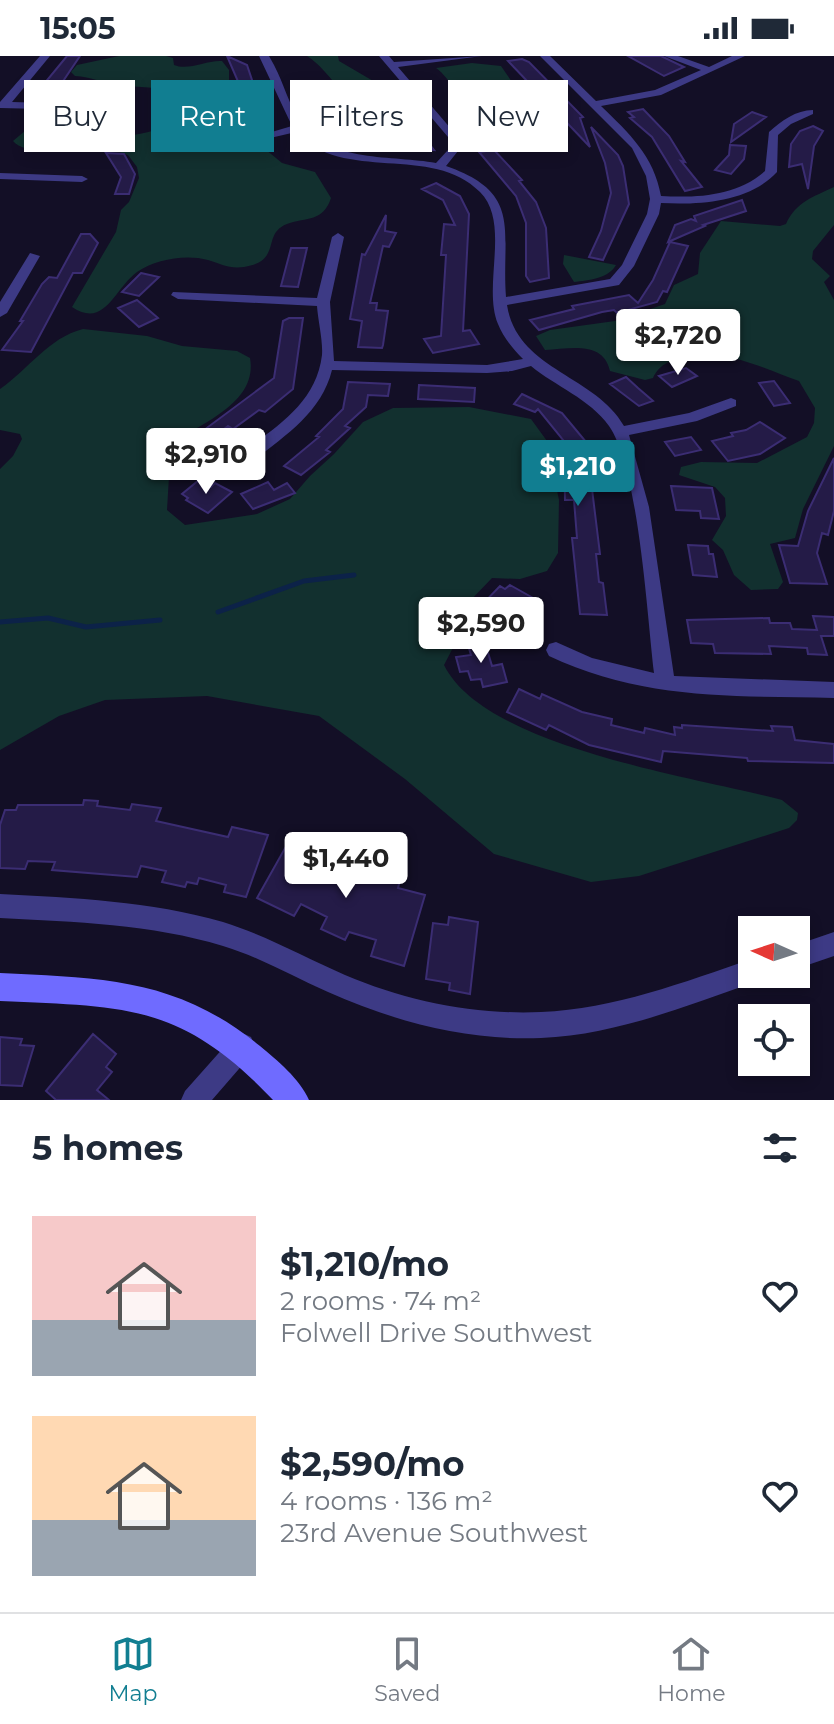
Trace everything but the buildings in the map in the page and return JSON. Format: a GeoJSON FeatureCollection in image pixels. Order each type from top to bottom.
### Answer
{"type":"FeatureCollection","features":[{"type":"Feature","properties":{"kind":"street"},"geometry":{"type":"LineString","coordinates":[[2,105],[45,56]]}},
{"type":"Feature","properties":{"kind":"street"},"geometry":{"type":"LineString","coordinates":[[264,56],[290,111]]}},
{"type":"Feature","properties":{"kind":"street"},"geometry":{"type":"LineString","coordinates":[[387,60],[477,56]]}},
{"type":"Feature","properties":{"kind":"street"},"geometry":{"type":"LineString","coordinates":[[500,302],[607,285],[619,279],[645,237],[656,199],[652,176],[637,147],[545,56]]}},
{"type":"Feature","properties":{"kind":"street"},"geometry":{"type":"LineString","coordinates":[[669,56],[709,70]]}},
{"type":"Feature","properties":{"kind":"street"},"geometry":{"type":"LineString","coordinates":[[594,104],[658,93],[740,56]]}},
{"type":"Feature","properties":{"kind":"street"},"geometry":{"type":"LineString","coordinates":[[387,60],[453,137],[453,151],[439,166]]}},
{"type":"Feature","properties":{"kind":"street"},"geometry":{"type":"LineString","coordinates":[[2,105],[24,106]]}},
{"type":"Feature","properties":{"kind":"street"},"geometry":{"type":"LineString","coordinates":[[656,199],[707,198],[763,179],[771,172],[770,144],[773,134],[787,122],[809,112]]}},
{"type":"Feature","properties":{"kind":"street"},"geometry":{"type":"LineString","coordinates":[[349,152],[439,166],[483,188],[493,202],[499,228],[500,302],[510,334],[533,360],[590,399],[621,432],[636,484],[665,683]]}},
{"type":"Feature","properties":{"kind":"street"},"geometry":{"type":"LineString","coordinates":[[0,176],[82,179]]}},
{"type":"Feature","properties":{"kind":"street"},"geometry":{"type":"LineString","coordinates":[[243,460],[309,406],[328,365],[329,345],[323,302],[338,237]]}},
{"type":"Feature","properties":{"kind":"street"},"geometry":{"type":"LineString","coordinates":[[0,313],[34,256]]}},
{"type":"Feature","properties":{"kind":"street"},"geometry":{"type":"LineString","coordinates":[[178,295],[323,302]]}},
{"type":"Feature","properties":{"kind":"street"},"geometry":{"type":"LineString","coordinates":[[328,365],[479,369],[506,368],[533,360]]}},
{"type":"Feature","properties":{"kind":"street"},"geometry":{"type":"LineString","coordinates":[[621,432],[692,417],[731,403]]}},
{"type":"Feature","properties":{"kind":"street"},"geometry":{"type":"LineString","coordinates":[[556,650],[598,671],[665,683],[834,690]]}},
{"type":"Feature","properties":{"kind":"street"},"geometry":{"type":"LineString","coordinates":[[0,906],[115,913],[186,924],[245,942],[375,999],[435,1015],[490,1023],[542,1025],[594,1019],[648,1006],[738,976]]}},
{"type":"Feature","properties":{"kind":"street"},"geometry":{"type":"LineString","coordinates":[[810,952],[834,944]]}},
{"type":"Feature","properties":{"kind":"street"},"geometry":{"type":"LineString","coordinates":[[0,987],[102,992],[160,1002],[205,1021],[242,1046],[294,1100]]}},
{"type":"Feature","properties":{"kind":"street"},"geometry":{"type":"LineString","coordinates":[[194,1100],[242,1046]]}},
{"type":"Feature","properties":{"kind":"green space"},"geometry":{"type":"Polygon","coordinates":[[[119,56],[166,56],[173,58],[174,65],[180,67],[222,61],[229,70],[229,80],[151,80],[151,88],[135,86],[135,80],[96,80],[75,76],[71,72],[77,65],[119,56]]]}},
{"type":"Feature","properties":{"kind":"green space"},"geometry":{"type":"Polygon","coordinates":[[[307,56],[338,56],[339,61],[371,80],[332,80],[307,56]]]}},
{"type":"Feature","properties":{"kind":"green space"},"geometry":{"type":"Polygon","coordinates":[[[472,63],[501,66],[511,80],[448,80],[436,68],[472,63]]]}},
{"type":"Feature","properties":{"kind":"green space"},"geometry":{"type":"Polygon","coordinates":[[[151,131],[151,152],[269,152],[282,163],[315,172],[331,198],[328,206],[319,215],[279,228],[268,253],[256,264],[234,267],[190,258],[162,261],[137,272],[101,310],[83,313],[72,307],[116,232],[121,210],[129,202],[139,178],[137,167],[128,155],[119,152],[135,152],[135,134],[151,131]]]}},
{"type":"Feature","properties":{"kind":"green space"},"geometry":{"type":"Polygon","coordinates":[[[24,132],[24,148],[13,141],[24,132]]]}},
{"type":"Feature","properties":{"kind":"green space"},"geometry":{"type":"Polygon","coordinates":[[[834,187],[834,225],[813,251],[812,259],[830,276],[824,282],[834,300],[834,446],[803,509],[795,538],[770,544],[783,582],[778,589],[751,590],[734,575],[723,550],[712,540],[726,516],[725,498],[715,487],[679,475],[681,467],[701,462],[757,463],[807,437],[814,423],[815,408],[799,381],[747,362],[714,355],[671,361],[661,367],[653,378],[645,380],[610,371],[606,361],[593,350],[545,350],[536,336],[550,330],[615,321],[665,304],[674,285],[698,274],[700,253],[721,221],[780,226],[786,224],[806,201],[834,187]]]}},
{"type":"Feature","properties":{"kind":"green space"},"geometry":{"type":"Polygon","coordinates":[[[564,255],[616,265],[603,276],[574,282],[563,264],[564,255]]]}},
{"type":"Feature","properties":{"kind":"green space"},"geometry":{"type":"Polygon","coordinates":[[[83,329],[147,336],[182,346],[237,351],[250,358],[246,387],[237,399],[226,410],[171,443],[167,510],[185,525],[257,514],[290,499],[363,422],[393,408],[469,407],[531,419],[547,441],[559,500],[558,553],[547,571],[520,579],[492,578],[468,603],[473,624],[457,640],[444,665],[467,694],[502,718],[547,738],[649,769],[782,800],[798,813],[797,820],[789,828],[639,876],[591,882],[494,854],[405,779],[319,716],[207,696],[105,700],[59,716],[0,750],[0,469],[13,456],[22,439],[20,434],[0,430],[0,389],[59,339],[83,329]]]}},
{"type":"Feature","properties":{"kind":"waterway"},"geometry":{"type":"LineString","coordinates":[[218,612],[304,581],[354,575]]}},
{"type":"Feature","properties":{"kind":"waterway"},"geometry":{"type":"LineString","coordinates":[[0,622],[48,618],[86,627],[160,620]]}}]}
